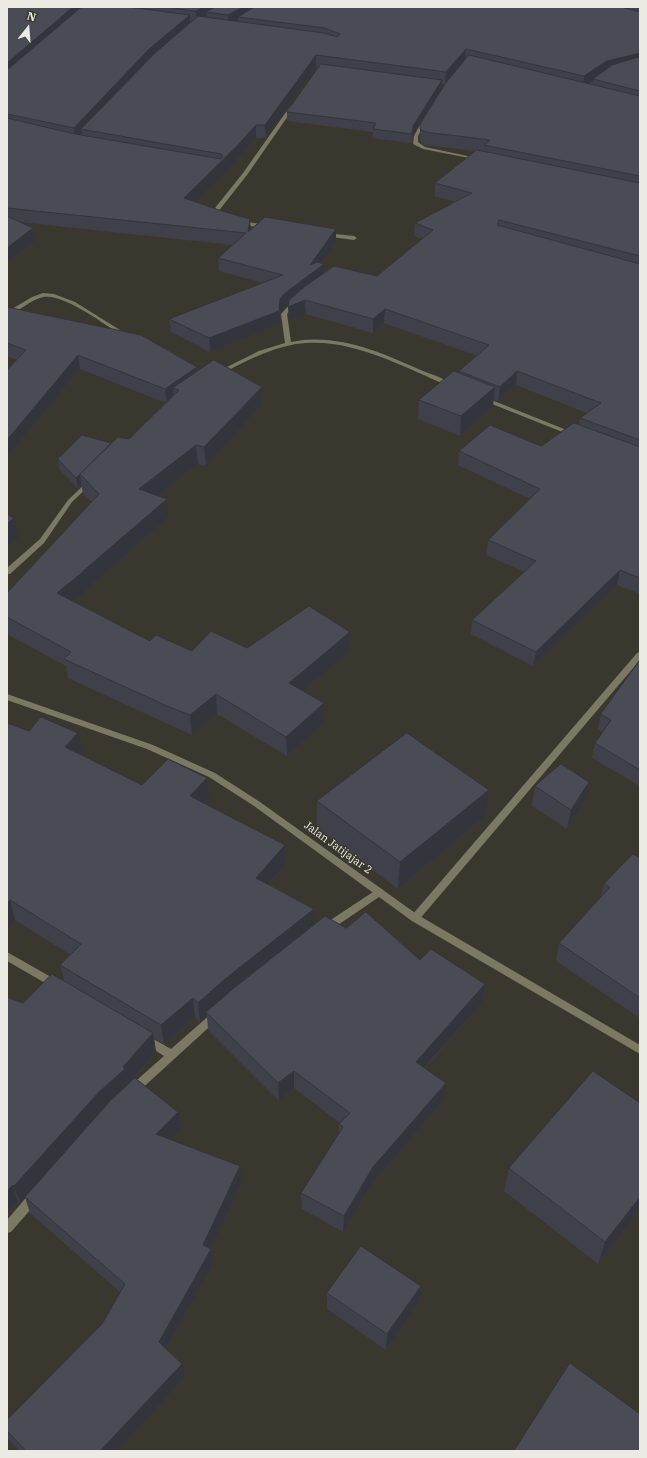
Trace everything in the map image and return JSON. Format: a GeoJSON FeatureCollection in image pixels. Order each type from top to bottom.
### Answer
{"type":"FeatureCollection","features":[{"type":"Feature","properties":{"kind":"street"},"geometry":{"type":"LineString","coordinates":[[223,221],[216,218],[214,213],[245,174],[296,101]]}},
{"type":"Feature","properties":{"kind":"street"},"geometry":{"type":"LineString","coordinates":[[429,114],[416,136],[415,143],[423,148],[484,161]]}},
{"type":"Feature","properties":{"kind":"street"},"geometry":{"type":"LineString","coordinates":[[231,222],[277,228]]}},
{"type":"Feature","properties":{"kind":"street"},"geometry":{"type":"LineString","coordinates":[[316,233],[354,238]]}},
{"type":"Feature","properties":{"kind":"street"},"geometry":{"type":"LineString","coordinates":[[7,314],[42,295],[56,296],[65,299],[133,340]]}},
{"type":"Feature","properties":{"kind":"street"},"geometry":{"type":"LineString","coordinates":[[288,345],[284,314],[301,298]]}},
{"type":"Feature","properties":{"kind":"street"},"geometry":{"type":"LineString","coordinates":[[211,377],[249,357],[288,345],[308,341],[356,347],[457,388]]}},
{"type":"Feature","properties":{"kind":"street"},"geometry":{"type":"LineString","coordinates":[[479,397],[581,437]]}},
{"type":"Feature","properties":{"kind":"street"},"geometry":{"type":"LineString","coordinates":[[7,572],[42,541],[70,501],[97,475]]}},
{"type":"Feature","properties":{"kind":"street"},"geometry":{"type":"LineString","coordinates":[[415,918],[640,655]]}},
{"type":"Feature","properties":{"kind":"street","name":"Jalan Jatijajar 2"},"geometry":{"type":"LineString","coordinates":[[7,697],[150,747],[212,775],[257,804],[415,918],[640,1050]]}},
{"type":"Feature","properties":{"kind":"street"},"geometry":{"type":"LineString","coordinates":[[315,935],[378,892]]}},
{"type":"Feature","properties":{"kind":"street"},"geometry":{"type":"LineString","coordinates":[[7,956],[66,991]]}},
{"type":"Feature","properties":{"kind":"street"},"geometry":{"type":"LineString","coordinates":[[126,1098],[172,1054],[225,1007]]}},
{"type":"Feature","properties":{"kind":"street"},"geometry":{"type":"LineString","coordinates":[[139,1035],[172,1054]]}},
{"type":"Feature","properties":{"kind":"street"},"geometry":{"type":"LineString","coordinates":[[7,1228],[42,1188]]}},
{"type":"Feature","properties":{"kind":"building"},"geometry":{"type":"Polygon","coordinates":[[[7,7],[73,7],[7,63],[7,7]]]}},
{"type":"Feature","properties":{"kind":"building"},"geometry":{"type":"Polygon","coordinates":[[[83,7],[128,7],[190,15],[149,49],[74,128],[7,114],[7,70],[83,7]]]}},
{"type":"Feature","properties":{"kind":"building"},"geometry":{"type":"Polygon","coordinates":[[[166,7],[204,7],[196,11],[166,7]]]}},
{"type":"Feature","properties":{"kind":"building"},"geometry":{"type":"Polygon","coordinates":[[[216,7],[243,7],[228,15],[206,12],[216,7]]]}},
{"type":"Feature","properties":{"kind":"building"},"geometry":{"type":"Polygon","coordinates":[[[255,7],[621,7],[640,12],[640,53],[607,61],[584,76],[466,49],[446,72],[316,55],[265,125],[256,125],[237,146],[184,198],[250,219],[248,232],[265,217],[336,229],[310,265],[317,262],[324,264],[284,294],[280,299],[279,311],[209,338],[169,319],[283,275],[218,258],[246,233],[7,208],[7,118],[75,134],[221,159],[223,157],[221,154],[81,129],[155,53],[198,16],[324,33],[337,37],[340,34],[325,28],[238,17],[255,7]]]}},
{"type":"Feature","properties":{"kind":"building"},"geometry":{"type":"Polygon","coordinates":[[[469,55],[640,96],[640,176],[484,145],[490,140],[425,132],[420,129],[420,124],[445,84],[469,55]]]}},
{"type":"Feature","properties":{"kind":"building"},"geometry":{"type":"Polygon","coordinates":[[[640,57],[640,91],[593,79],[612,65],[640,57]]]}},
{"type":"Feature","properties":{"kind":"building"},"geometry":{"type":"Polygon","coordinates":[[[321,64],[442,80],[413,126],[412,134],[373,129],[376,123],[287,112],[321,64]]]}},
{"type":"Feature","properties":{"kind":"building"},"geometry":{"type":"Polygon","coordinates":[[[477,150],[640,183],[640,256],[499,220],[497,225],[640,264],[640,440],[580,418],[601,403],[517,371],[500,387],[459,371],[489,345],[385,309],[373,319],[305,300],[288,307],[289,300],[304,287],[334,266],[377,276],[433,230],[415,223],[472,193],[435,183],[477,150]]]}},
{"type":"Feature","properties":{"kind":"building"},"geometry":{"type":"Polygon","coordinates":[[[7,216],[33,228],[7,248],[7,216]]]}},
{"type":"Feature","properties":{"kind":"building"},"geometry":{"type":"Polygon","coordinates":[[[7,307],[141,335],[197,367],[165,389],[78,355],[7,440],[7,370],[26,350],[7,343],[7,307]]]}},
{"type":"Feature","properties":{"kind":"building"},"geometry":{"type":"Polygon","coordinates":[[[214,360],[262,387],[204,447],[196,445],[139,489],[167,499],[57,593],[150,641],[156,635],[192,651],[211,631],[247,648],[309,606],[350,632],[289,683],[324,703],[286,737],[216,694],[190,715],[167,706],[64,659],[71,652],[7,617],[7,593],[99,494],[80,474],[118,437],[129,439],[179,390],[173,388],[214,360]]]}},
{"type":"Feature","properties":{"kind":"building"},"geometry":{"type":"Polygon","coordinates":[[[454,371],[495,387],[461,416],[419,400],[454,371]]]}},
{"type":"Feature","properties":{"kind":"building"},"geometry":{"type":"Polygon","coordinates":[[[574,423],[640,447],[640,578],[620,570],[536,652],[472,620],[536,561],[488,540],[540,489],[459,451],[490,425],[541,446],[574,423]]]}},
{"type":"Feature","properties":{"kind":"building"},"geometry":{"type":"Polygon","coordinates":[[[82,435],[111,443],[76,478],[58,459],[82,435]]]}},
{"type":"Feature","properties":{"kind":"building"},"geometry":{"type":"Polygon","coordinates":[[[7,514],[14,518],[7,524],[7,514]]]}},
{"type":"Feature","properties":{"kind":"building"},"geometry":{"type":"Polygon","coordinates":[[[640,660],[640,770],[595,743],[611,720],[601,714],[640,660]]]}},
{"type":"Feature","properties":{"kind":"building"},"geometry":{"type":"Polygon","coordinates":[[[41,717],[78,733],[65,747],[142,785],[168,759],[207,778],[190,796],[285,845],[256,878],[314,909],[225,979],[198,1003],[193,998],[161,1025],[60,965],[81,944],[10,900],[7,904],[7,723],[29,731],[41,717]]]}},
{"type":"Feature","properties":{"kind":"building"},"geometry":{"type":"Polygon","coordinates":[[[407,733],[489,790],[400,862],[317,801],[407,733]]]}},
{"type":"Feature","properties":{"kind":"building"},"geometry":{"type":"Polygon","coordinates":[[[561,764],[589,782],[571,810],[535,786],[561,764]]]}},
{"type":"Feature","properties":{"kind":"building"},"geometry":{"type":"Polygon","coordinates":[[[633,854],[640,858],[640,998],[559,943],[610,887],[604,884],[633,854]]]}},
{"type":"Feature","properties":{"kind":"building"},"geometry":{"type":"Polygon","coordinates":[[[366,912],[420,960],[431,949],[485,984],[416,1062],[446,1083],[373,1167],[344,1216],[301,1193],[343,1127],[339,1124],[350,1113],[294,1071],[278,1083],[206,1012],[325,916],[346,928],[366,912]]]}},
{"type":"Feature","properties":{"kind":"building"},"geometry":{"type":"Polygon","coordinates":[[[52,974],[153,1033],[123,1067],[125,1069],[99,1092],[14,1186],[13,1185],[7,1191],[7,997],[23,1003],[52,974]]]}},
{"type":"Feature","properties":{"kind":"building"},"geometry":{"type":"Polygon","coordinates":[[[593,1071],[640,1103],[640,1197],[605,1242],[509,1168],[593,1071]]]}},
{"type":"Feature","properties":{"kind":"building"},"geometry":{"type":"Polygon","coordinates":[[[135,1078],[178,1112],[156,1134],[240,1166],[203,1245],[211,1249],[159,1342],[182,1364],[100,1451],[26,1451],[7,1431],[7,1420],[102,1324],[125,1284],[25,1197],[110,1101],[135,1078]]]}},
{"type":"Feature","properties":{"kind":"building"},"geometry":{"type":"Polygon","coordinates":[[[361,1246],[421,1286],[387,1334],[327,1293],[361,1246]]]}},
{"type":"Feature","properties":{"kind":"building"},"geometry":{"type":"Polygon","coordinates":[[[570,1363],[640,1414],[640,1451],[514,1451],[570,1363]]]}}]}
